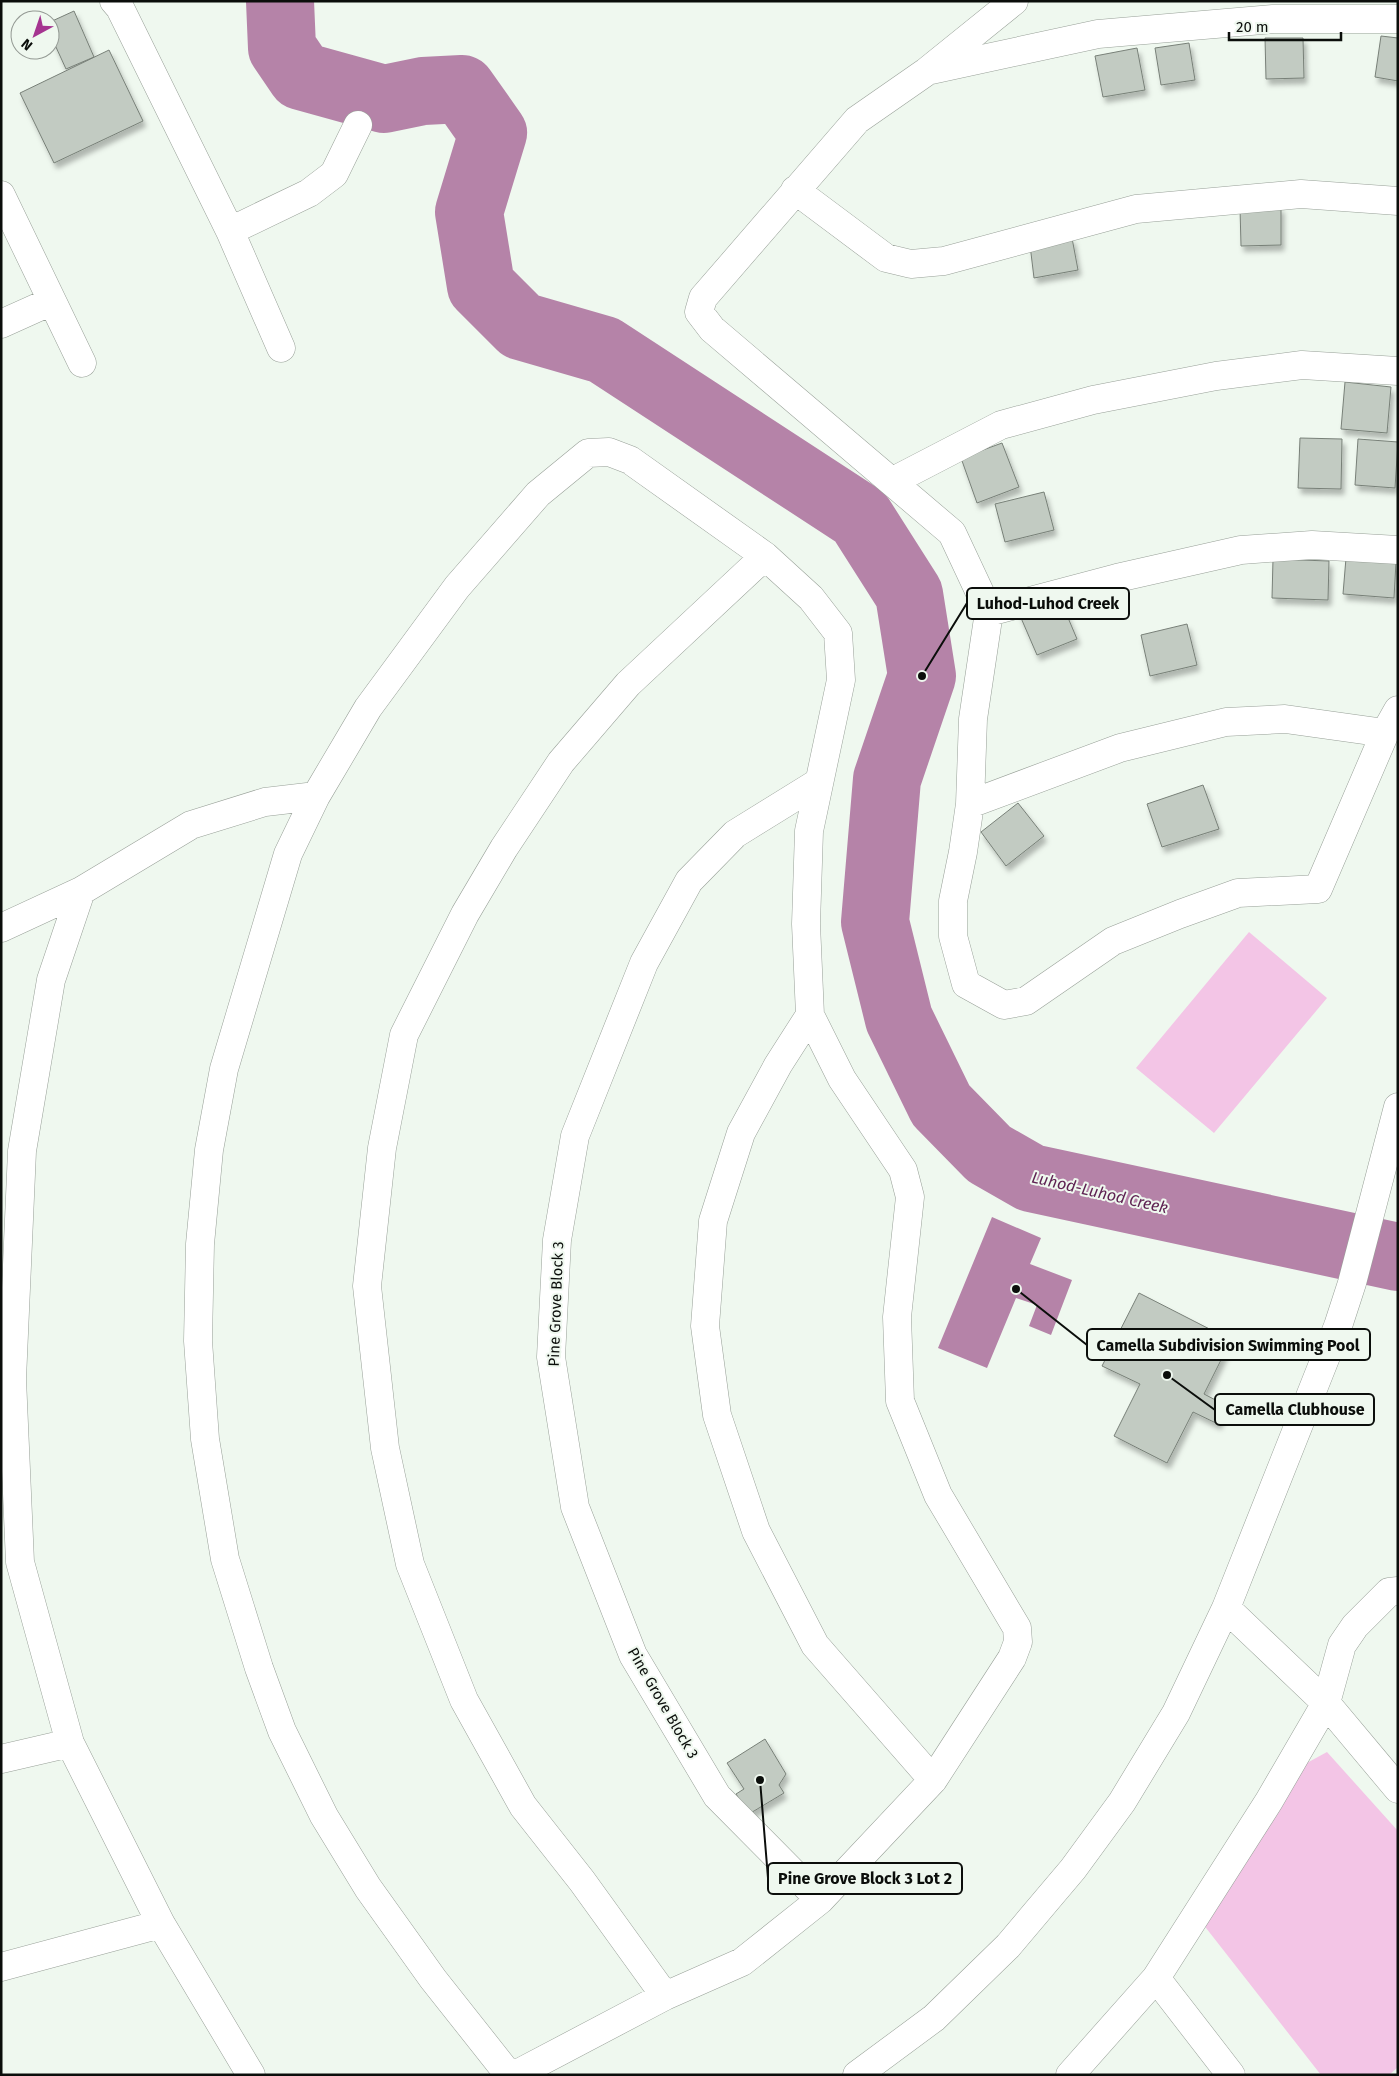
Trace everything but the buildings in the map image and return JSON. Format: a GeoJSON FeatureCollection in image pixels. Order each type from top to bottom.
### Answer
{"type":"FeatureCollection","features":[{"type":"Feature","properties":{"kind":"street"},"geometry":{"type":"LineString","coordinates":[[114,1],[120,8],[230,231],[281,348]]}},
{"type":"Feature","properties":{"kind":"street"},"geometry":{"type":"LineString","coordinates":[[970,804],[1120,748],[1226,722],[1285,719],[1391,722],[1318,889],[1238,893],[1180,914],[1113,941],[1026,1001],[1004,1005],[966,984],[952,936],[953,901],[970,804],[973,720],[989,612],[952,533],[712,329],[699,312],[703,298],[857,120],[926,72],[1014,1]]}},
{"type":"Feature","properties":{"kind":"street"},"geometry":{"type":"LineString","coordinates":[[926,72],[1098,34],[1273,19],[1398,19]]}},
{"type":"Feature","properties":{"kind":"street"},"geometry":{"type":"LineString","coordinates":[[230,231],[309,193],[334,174],[358,125]]}},
{"type":"Feature","properties":{"kind":"street"},"geometry":{"type":"LineString","coordinates":[[795,190],[886,258],[911,264],[944,261],[1136,209],[1301,194],[1398,201]]}},
{"type":"Feature","properties":{"kind":"street"},"geometry":{"type":"LineString","coordinates":[[1,195],[82,363]]}},
{"type":"Feature","properties":{"kind":"street"},"geometry":{"type":"LineString","coordinates":[[1,324],[52,301]]}},
{"type":"Feature","properties":{"kind":"street"},"geometry":{"type":"LineString","coordinates":[[893,481],[1001,425],[1093,400],[1216,376],[1302,365],[1398,371]]}},
{"type":"Feature","properties":{"kind":"street"},"geometry":{"type":"LineString","coordinates":[[509,2075],[433,1979],[368,1888],[324,1816],[282,1731],[226,1559],[205,1439],[198,1341],[200,1244],[209,1150],[224,1069],[288,854],[316,796],[368,708],[457,587],[538,494],[588,452],[609,452],[630,460],[765,556],[811,598],[838,633],[841,680],[819,782],[809,841],[806,924],[810,1015],[842,1079],[903,1170],[910,1197],[897,1317],[900,1401],[938,1494],[1017,1628],[1018,1642],[1012,1658],[933,1780],[820,1900],[742,1962],[665,1996],[515,2075]]}},
{"type":"Feature","properties":{"kind":"street"},"geometry":{"type":"LineString","coordinates":[[989,612],[1118,578],[1241,550],[1312,545],[1398,550]]}},
{"type":"Feature","properties":{"kind":"street"},"geometry":{"type":"LineString","coordinates":[[665,1996],[582,1881],[523,1806],[464,1700],[410,1564],[385,1448],[367,1286],[382,1148],[404,1035],[465,914],[504,848],[561,762],[628,684],[765,556]]}},
{"type":"Feature","properties":{"kind":"street","name":"Pine Grove Block 3"},"geometry":{"type":"LineString","coordinates":[[819,782],[735,834],[689,881],[644,963],[575,1136],[557,1240],[551,1357],[575,1507],[633,1655],[717,1796],[820,1900]]}},
{"type":"Feature","properties":{"kind":"street"},"geometry":{"type":"LineString","coordinates":[[1,928],[81,891],[191,825],[265,802],[316,796]]}},
{"type":"Feature","properties":{"kind":"street"},"geometry":{"type":"LineString","coordinates":[[81,891],[51,980],[11,1154],[6,1380],[10,1564],[70,1743],[161,1924],[251,2075]]}},
{"type":"Feature","properties":{"kind":"street"},"geometry":{"type":"LineString","coordinates":[[810,1015],[778,1065],[741,1133],[712,1221],[705,1326],[717,1415],[756,1531],[815,1645],[933,1780]]}},
{"type":"Feature","properties":{"kind":"street"},"geometry":{"type":"LineString","coordinates":[[857,2075],[934,2018],[1008,1946],[1073,1869],[1122,1802],[1176,1714],[1226,1608],[1338,1326],[1352,1283],[1398,1108]]}},
{"type":"Feature","properties":{"kind":"street"},"geometry":{"type":"LineString","coordinates":[[1070,2075],[1156,1978],[1269,1801],[1326,1703],[1342,1645],[1355,1626],[1389,1592],[1398,1591]]}},
{"type":"Feature","properties":{"kind":"street"},"geometry":{"type":"LineString","coordinates":[[1226,1608],[1326,1703],[1398,1789]]}},
{"type":"Feature","properties":{"kind":"street"},"geometry":{"type":"LineString","coordinates":[[1,1760],[70,1743]]}},
{"type":"Feature","properties":{"kind":"street"},"geometry":{"type":"LineString","coordinates":[[1,1967],[161,1924]]}},
{"type":"Feature","properties":{"kind":"street"},"geometry":{"type":"LineString","coordinates":[[1156,1978],[1230,2075]]}},
{"type":"Feature","properties":{"kind":"shaded area"},"geometry":{"type":"Polygon","coordinates":[[[1249,932],[1327,998],[1214,1133],[1136,1068],[1249,932]]]}},
{"type":"Feature","properties":{"kind":"shaded area"},"geometry":{"type":"Polygon","coordinates":[[[992,1217],[1041,1238],[1030,1264],[1072,1280],[1051,1335],[1029,1326],[1037,1305],[1016,1298],[987,1368],[938,1348],[992,1217]]]}},
{"type":"Feature","properties":{"kind":"shaded area"},"geometry":{"type":"Polygon","coordinates":[[[1327,1752],[1398,1831],[1398,2067],[1389,2075],[1321,2075],[1199,1919],[1279,1812],[1305,1764],[1327,1752]]]}},
{"type":"Feature","properties":{"kind":"waterway","name":"Luhod-Luhod Creek"},"geometry":{"type":"LineString","coordinates":[[280,1],[282,48],[301,76],[384,99],[423,91],[462,89],[493,133],[469,212],[481,286],[521,326],[604,350],[860,517],[909,594],[922,676],[887,779],[875,922],[899,1019],[941,1105],[989,1154],[1031,1178],[1398,1257]]}},
{"type":"Feature","properties":{"kind":"place","name":"Luhod-Luhod Creek"},"geometry":{"type":"Point","coordinates":[922,676]}},
{"type":"Feature","properties":{"kind":"place","name":"Camella Subdivision Swimming Pool"},"geometry":{"type":"Point","coordinates":[1016,1289]}},
{"type":"Feature","properties":{"kind":"place","name":"Camella Clubhouse"},"geometry":{"type":"Point","coordinates":[1167,1375]}},
{"type":"Feature","properties":{"kind":"place","name":"Pine Grove Block 3 Lot 2"},"geometry":{"type":"Point","coordinates":[760,1780]}}]}
